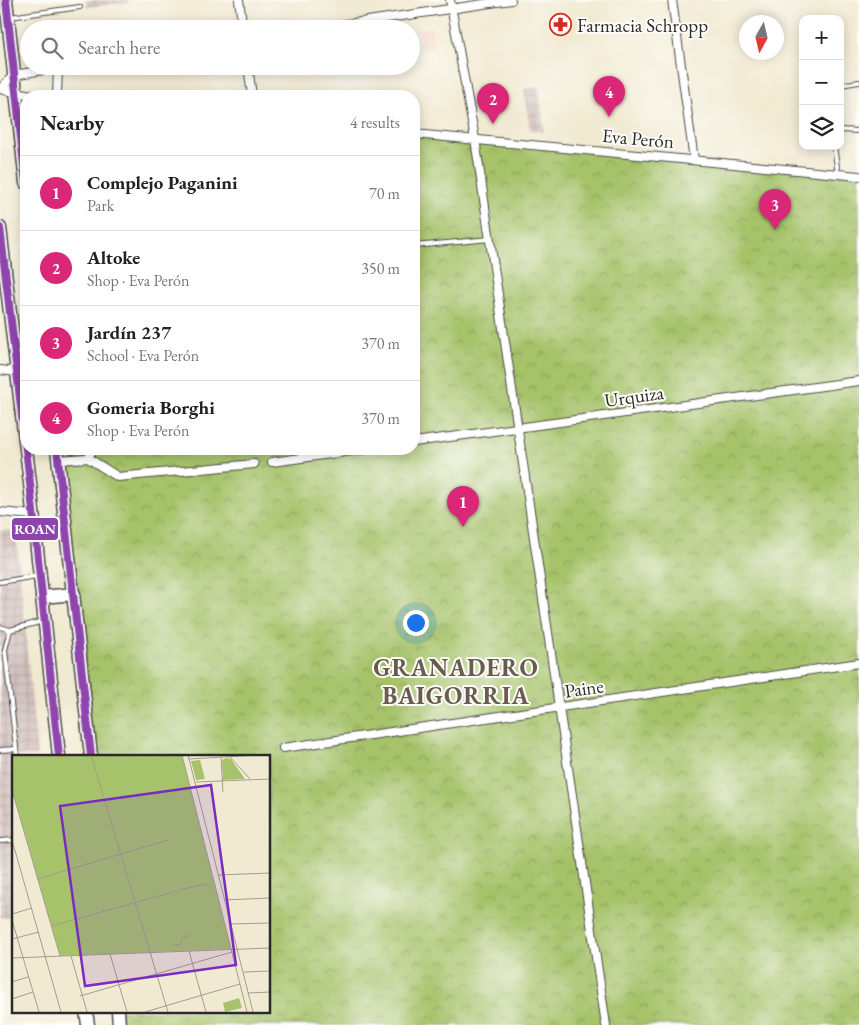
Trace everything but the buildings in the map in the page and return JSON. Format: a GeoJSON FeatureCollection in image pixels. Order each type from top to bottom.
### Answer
{"type":"FeatureCollection","features":[{"type":"Feature","properties":{"kind":"main road"},"geometry":{"type":"LineString","coordinates":[[6,0],[20,128]]}},
{"type":"Feature","properties":{"kind":"main road"},"geometry":{"type":"LineString","coordinates":[[0,229],[20,399]]}},
{"type":"Feature","properties":{"kind":"main road"},"geometry":{"type":"LineString","coordinates":[[26,455],[59,755]]}},
{"type":"Feature","properties":{"kind":"main road"},"geometry":{"type":"LineString","coordinates":[[58,455],[91,755]]}},
{"type":"Feature","properties":{"kind":"main road"},"geometry":{"type":"LineString","coordinates":[[42,597],[74,594]]}},
{"type":"Feature","properties":{"kind":"main road"},"geometry":{"type":"LineString","coordinates":[[86,1012],[88,1025]]}},
{"type":"Feature","properties":{"kind":"main road"},"geometry":{"type":"LineString","coordinates":[[118,1012],[119,1025]]}},
{"type":"Feature","properties":{"kind":"street"},"geometry":{"type":"LineString","coordinates":[[239,0],[242,20]]}},
{"type":"Feature","properties":{"kind":"street"},"geometry":{"type":"LineString","coordinates":[[363,20],[451,4],[511,0]]}},
{"type":"Feature","properties":{"kind":"street"},"geometry":{"type":"LineString","coordinates":[[672,0],[694,160]]}},
{"type":"Feature","properties":{"kind":"street"},"geometry":{"type":"LineString","coordinates":[[451,4],[475,139],[606,1025]]}},
{"type":"Feature","properties":{"kind":"street"},"geometry":{"type":"LineString","coordinates":[[0,89],[14,75],[20,74]]}},
{"type":"Feature","properties":{"kind":"street"},"geometry":{"type":"LineString","coordinates":[[57,90],[58,75]]}},
{"type":"Feature","properties":{"kind":"street"},"geometry":{"type":"LineString","coordinates":[[249,75],[251,90]]}},
{"type":"Feature","properties":{"kind":"street"},"geometry":{"type":"LineString","coordinates":[[0,89],[20,93]]}},
{"type":"Feature","properties":{"kind":"street","name":"Eva Perón"},"geometry":{"type":"LineString","coordinates":[[420,134],[859,176]]}},
{"type":"Feature","properties":{"kind":"street"},"geometry":{"type":"LineString","coordinates":[[0,370],[17,372]]}},
{"type":"Feature","properties":{"kind":"street","name":"Urquiza"},"geometry":{"type":"LineString","coordinates":[[420,441],[859,381]]}},
{"type":"Feature","properties":{"kind":"street"},"geometry":{"type":"LineString","coordinates":[[66,455],[88,458],[118,477],[254,464]]}},
{"type":"Feature","properties":{"kind":"street"},"geometry":{"type":"LineString","coordinates":[[272,462],[323,455]]}},
{"type":"Feature","properties":{"kind":"street"},"geometry":{"type":"LineString","coordinates":[[0,512],[33,515]]}},
{"type":"Feature","properties":{"kind":"street","name":"Paine"},"geometry":{"type":"LineString","coordinates":[[283,748],[859,663]]}},
{"type":"Feature","properties":{"kind":"lane"},"geometry":{"type":"LineString","coordinates":[[8,17],[80,7]]}},
{"type":"Feature","properties":{"kind":"lane"},"geometry":{"type":"LineString","coordinates":[[844,84],[859,82]]}},
{"type":"Feature","properties":{"kind":"lane"},"geometry":{"type":"LineString","coordinates":[[844,130],[859,131]]}},
{"type":"Feature","properties":{"kind":"lane"},"geometry":{"type":"LineString","coordinates":[[835,150],[838,174]]}},
{"type":"Feature","properties":{"kind":"lane"},"geometry":{"type":"LineString","coordinates":[[420,245],[490,239]]}},
{"type":"Feature","properties":{"kind":"lane"},"geometry":{"type":"LineString","coordinates":[[0,582],[40,576]]}},
{"type":"Feature","properties":{"kind":"lane"},"geometry":{"type":"LineString","coordinates":[[0,627],[10,630],[44,620]]}},
{"type":"Feature","properties":{"kind":"lane"},"geometry":{"type":"LineString","coordinates":[[10,630],[5,650],[17,755]]}},
{"type":"Feature","properties":{"kind":"lane"},"geometry":{"type":"LineString","coordinates":[[0,750],[16,749]]}},
{"type":"Feature","properties":{"kind":"shaded area"},"geometry":{"type":"Polygon","coordinates":[[[86,0],[129,0],[129,2],[87,7],[86,0]]]}},
{"type":"Feature","properties":{"kind":"shaded area"},"geometry":{"type":"Polygon","coordinates":[[[432,28],[434,48],[421,50],[420,29],[432,28]]]}},
{"type":"Feature","properties":{"kind":"shaded area"},"geometry":{"type":"Polygon","coordinates":[[[539,87],[544,132],[530,130],[524,89],[539,87]]]}},
{"type":"Feature","properties":{"kind":"shaded area"},"geometry":{"type":"Polygon","coordinates":[[[0,530],[16,531],[37,755],[12,755],[12,919],[0,917],[0,530]]]}},
{"type":"Feature","properties":{"kind":"green space"},"geometry":{"type":"Polygon","coordinates":[[[420,135],[859,176],[859,1025],[119,1025],[118,1012],[270,1012],[270,755],[91,755],[58,455],[420,455],[420,135]]]}},
{"type":"Feature","properties":{"kind":"transit line","name":"ROAN"},"geometry":{"type":"LineString","coordinates":[[6,0],[20,128]]}},
{"type":"Feature","properties":{"kind":"transit line","name":"ROAN"},"geometry":{"type":"LineString","coordinates":[[0,228],[20,398]]}},
{"type":"Feature","properties":{"kind":"transit line","name":"ROAN"},"geometry":{"type":"LineString","coordinates":[[27,455],[59,755]]}},
{"type":"Feature","properties":{"kind":"transit line","name":"ROAN"},"geometry":{"type":"LineString","coordinates":[[58,455],[91,755]]}},
{"type":"Feature","properties":{"kind":"place","name":"Farmacia Schropp"},"geometry":{"type":"Point","coordinates":[561,25]}},
{"type":"Feature","properties":{"kind":"place","name":"Gomeria Borghi"},"geometry":{"type":"Point","coordinates":[609,117]}},
{"type":"Feature","properties":{"kind":"place","name":"Altoke"},"geometry":{"type":"Point","coordinates":[493,124]}},
{"type":"Feature","properties":{"kind":"place","name":"Jardín 237"},"geometry":{"type":"Point","coordinates":[775,230]}},
{"type":"Feature","properties":{"kind":"place","name":"Complejo Paganini"},"geometry":{"type":"Point","coordinates":[463,527]}},
{"type":"Feature","properties":{"kind":"district","name":"GRANADERO BAIGORRIA"},"geometry":{"type":"Point","coordinates":[456,682]}}]}
